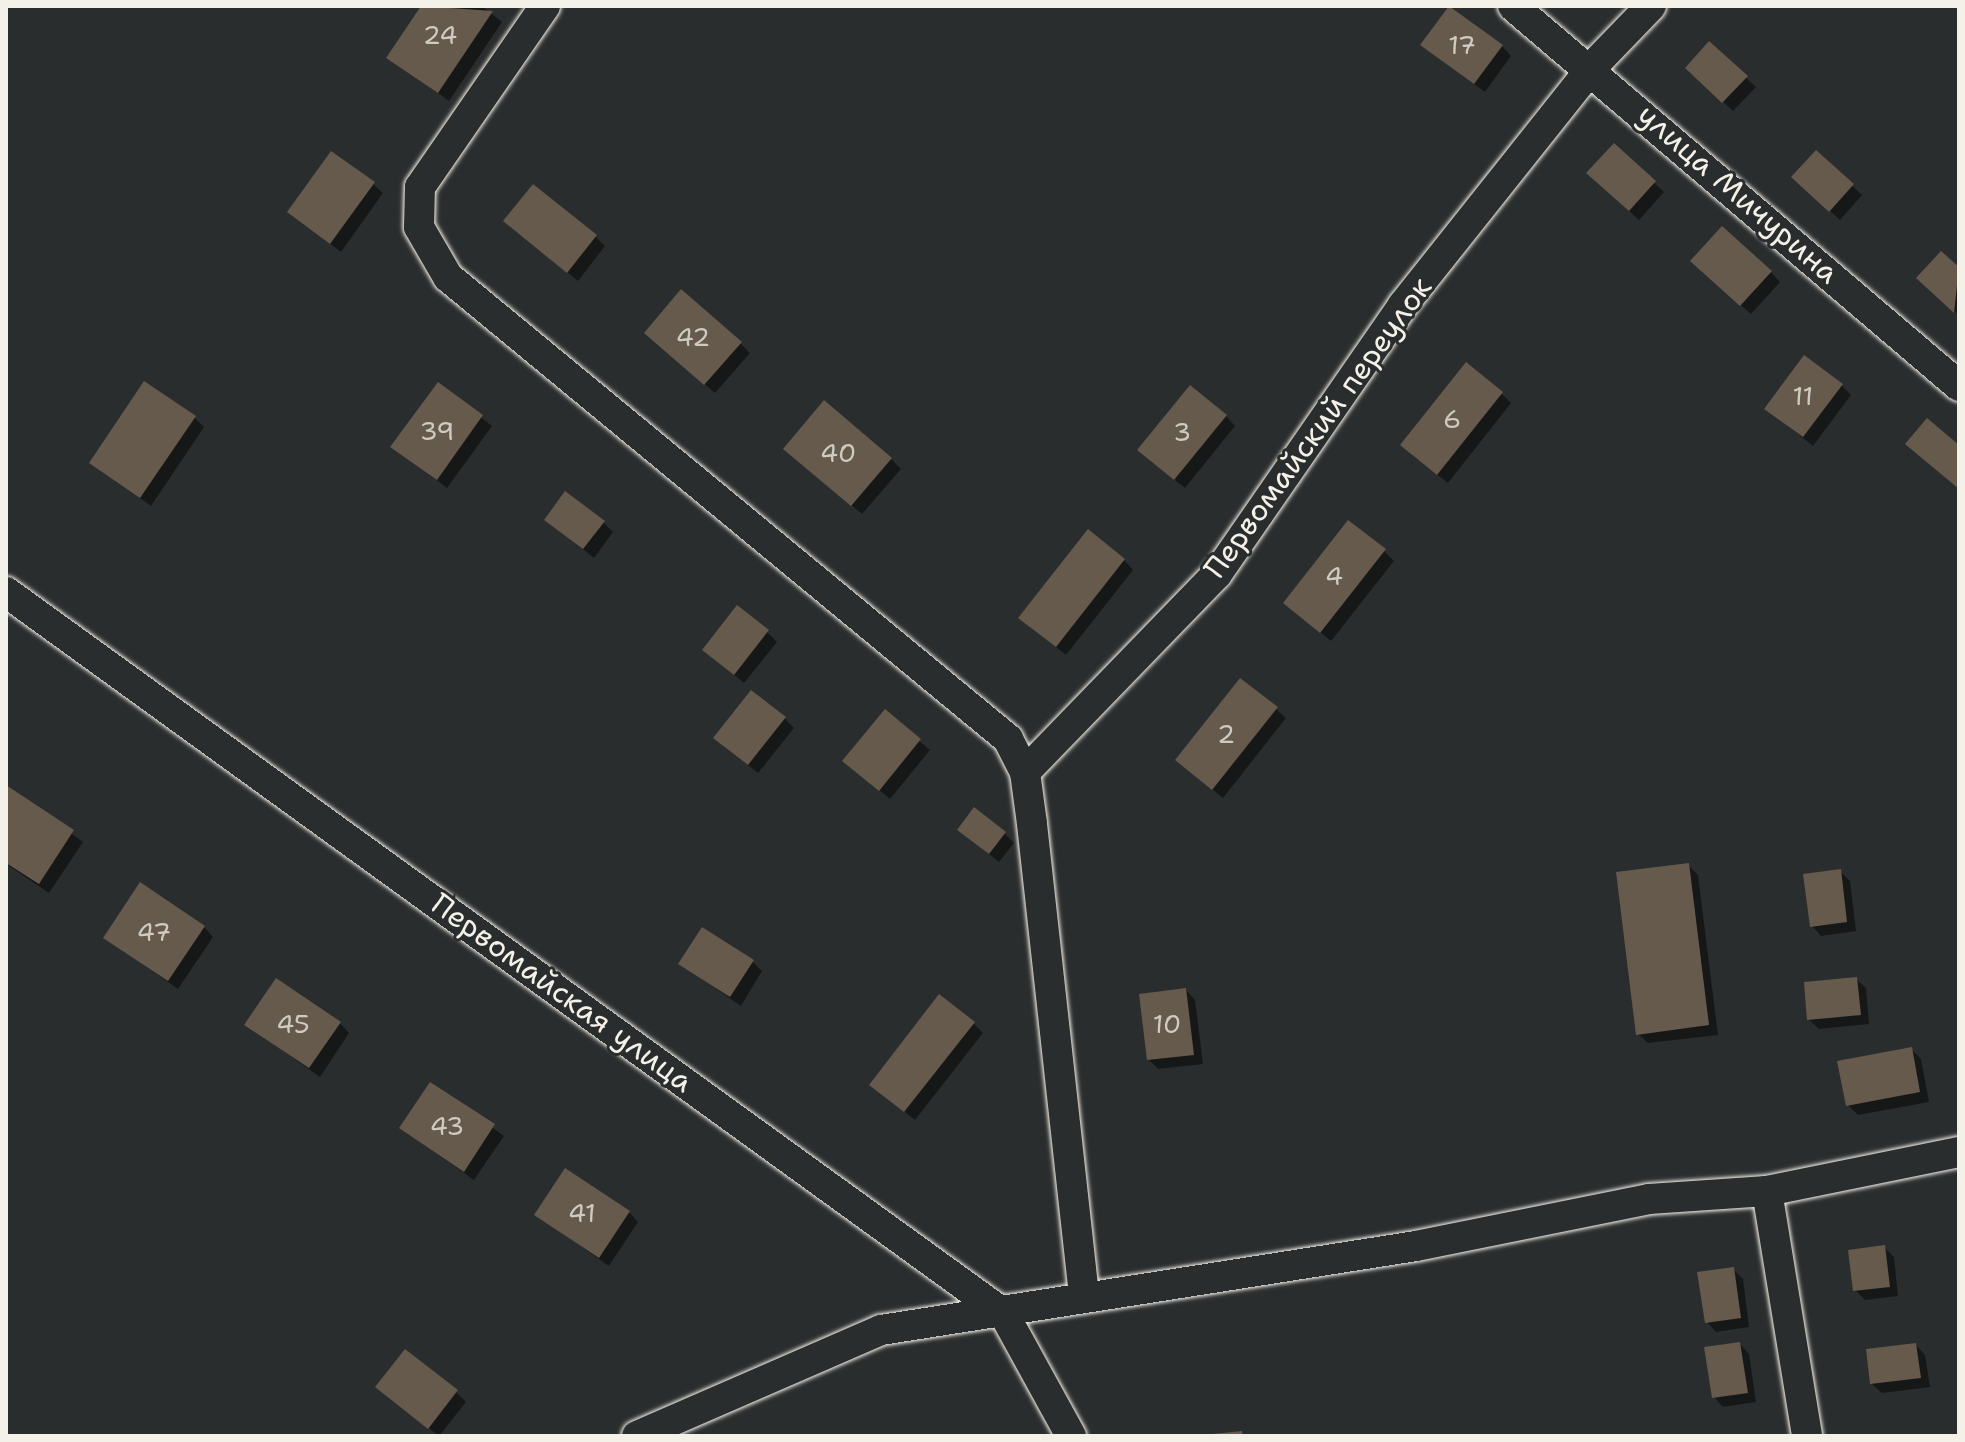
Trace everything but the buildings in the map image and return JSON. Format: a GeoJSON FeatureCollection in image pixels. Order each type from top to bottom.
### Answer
{"type":"FeatureCollection","features":[{"type":"Feature","properties":{"kind":"street"},"geometry":{"type":"LineString","coordinates":[[545,6],[420,187],[419,227],[448,277],[1008,739],[1025,772],[1084,1296]]}},
{"type":"Feature","properties":{"kind":"street","name":"улица Мичурина"},"geometry":{"type":"LineString","coordinates":[[1513,6],[1592,67],[1959,386]]}},
{"type":"Feature","properties":{"kind":"street","name":"Первомайский переулок"},"geometry":{"type":"LineString","coordinates":[[1025,772],[1217,574],[1403,305],[1592,67],[1651,6]]}},
{"type":"Feature","properties":{"kind":"street","name":"Первомайская улица"},"geometry":{"type":"LineString","coordinates":[[6,592],[1004,1314],[1071,1436]]}},
{"type":"Feature","properties":{"kind":"street"},"geometry":{"type":"LineString","coordinates":[[637,1436],[881,1330],[1004,1314],[1084,1296],[1416,1246],[1649,1199],[1767,1191],[1959,1152]]}},
{"type":"Feature","properties":{"kind":"street"},"geometry":{"type":"LineString","coordinates":[[1767,1191],[1807,1436]]}}]}
